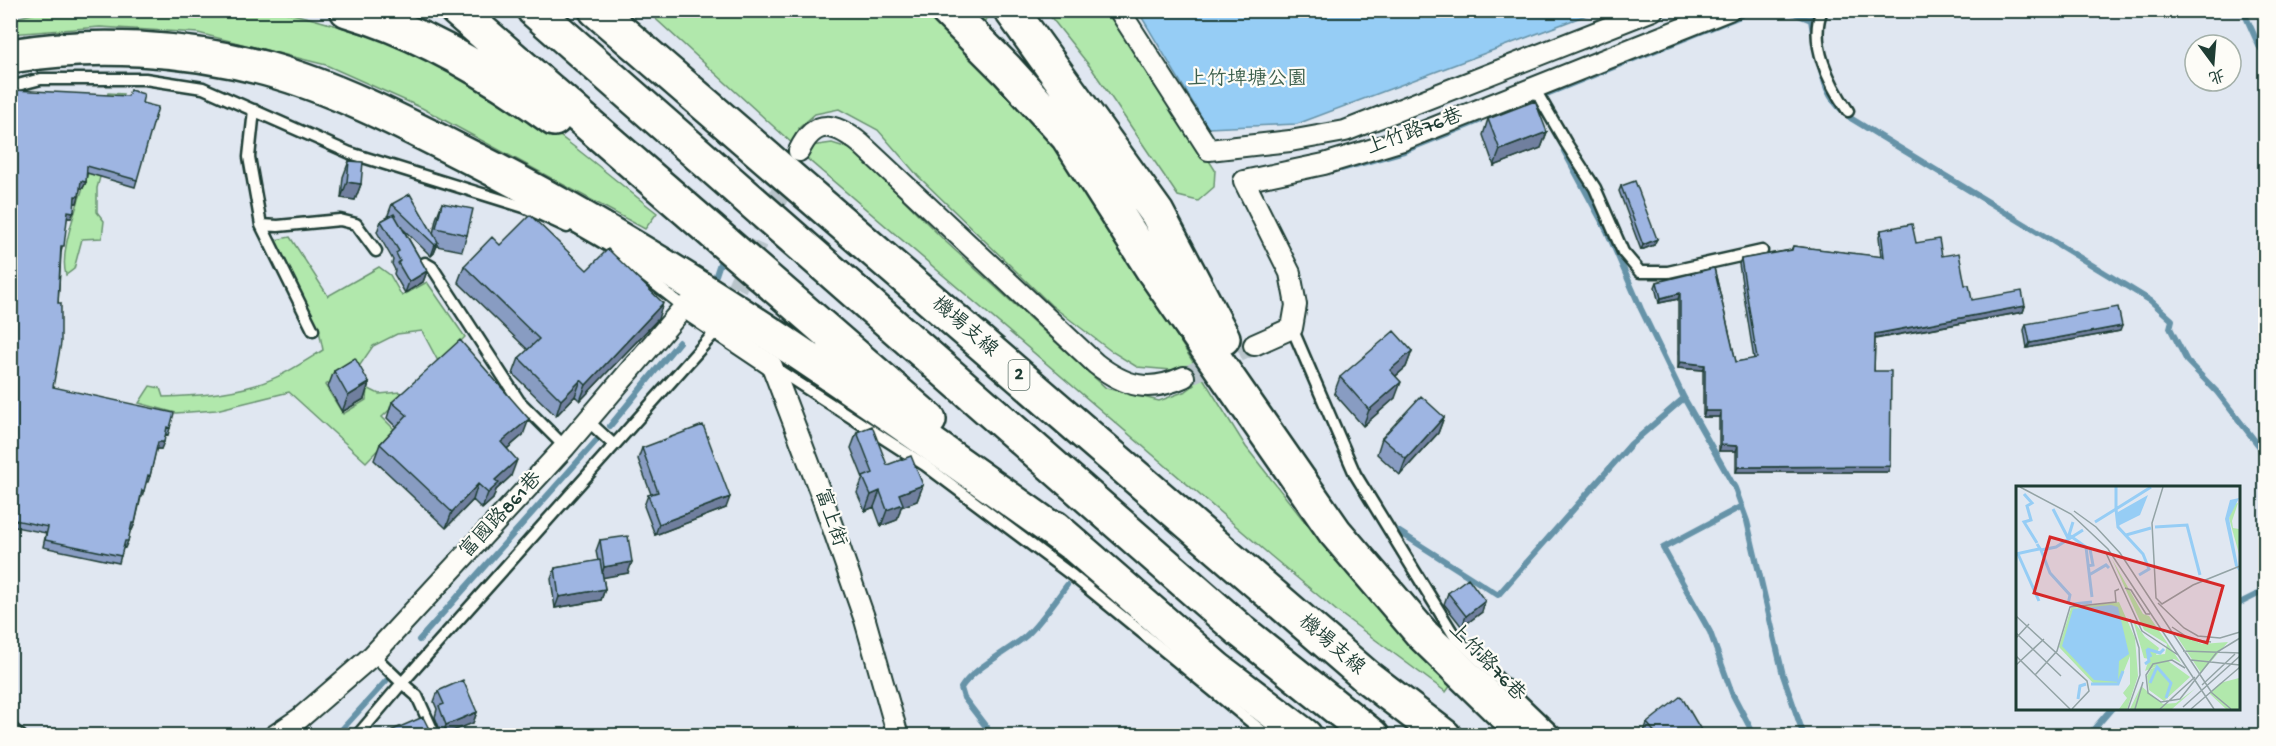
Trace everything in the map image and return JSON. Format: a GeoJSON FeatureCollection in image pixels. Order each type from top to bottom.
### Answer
{"type":"FeatureCollection","features":[{"type":"Feature","properties":{"kind":"highway"},"geometry":{"type":"LineString","coordinates":[[347,10],[434,45],[489,74],[718,236]]}},
{"type":"Feature","properties":{"kind":"highway"},"geometry":{"type":"LineString","coordinates":[[457,10],[1217,669],[1305,735]]}},
{"type":"Feature","properties":{"kind":"highway","name":"2"},"geometry":{"type":"LineString","coordinates":[[534,10],[1241,631],[1372,735]]}},
{"type":"Feature","properties":{"kind":"highway","name":"機場支線"},"geometry":{"type":"LineString","coordinates":[[596,10],[1367,677],[1444,735]]}},
{"type":"Feature","properties":{"kind":"highway"},"geometry":{"type":"LineString","coordinates":[[946,10],[1007,70],[1068,137],[1153,270],[1335,532],[1423,635],[1499,709],[1532,735]]}},
{"type":"Feature","properties":{"kind":"highway"},"geometry":{"type":"LineString","coordinates":[[1011,10],[1156,213],[1291,467]]}},
{"type":"Feature","properties":{"kind":"highway"},"geometry":{"type":"LineString","coordinates":[[10,56],[46,50],[137,49],[205,57],[267,70],[333,92],[397,121],[525,185],[654,259],[791,347],[1071,543]]}},
{"type":"Feature","properties":{"kind":"street"},"geometry":{"type":"LineString","coordinates":[[1119,10],[1209,150],[1290,141],[1345,131],[1653,10]]}},
{"type":"Feature","properties":{"kind":"street","name":"上竹路76巷"},"geometry":{"type":"LineString","coordinates":[[1292,328],[1296,304],[1290,273],[1244,181],[1324,164],[1404,140],[1729,10]]}},
{"type":"Feature","properties":{"kind":"street"},"geometry":{"type":"LineString","coordinates":[[799,151],[806,137],[817,128],[826,127],[846,133],[861,144],[1109,374],[1136,386],[1149,388],[1184,377]]}},
{"type":"Feature","properties":{"kind":"street"},"geometry":{"type":"LineString","coordinates":[[684,307],[772,366]]}},
{"type":"Feature","properties":{"kind":"street","name":"富國路861巷"},"geometry":{"type":"LineString","coordinates":[[274,735],[299,719],[373,655],[565,447],[684,307]]}},
{"type":"Feature","properties":{"kind":"street"},"geometry":{"type":"LineString","coordinates":[[1254,345],[1292,328]]}},
{"type":"Feature","properties":{"kind":"street","name":"富上街"},"geometry":{"type":"LineString","coordinates":[[772,366],[822,497],[865,620],[898,735]]}},
{"type":"Feature","properties":{"kind":"lane"},"geometry":{"type":"LineString","coordinates":[[1822,10],[1817,22],[1821,53],[1833,90],[1848,111]]}},
{"type":"Feature","properties":{"kind":"lane"},"geometry":{"type":"LineString","coordinates":[[10,87],[41,79],[145,79],[204,88],[350,153],[524,207],[574,230]]}},
{"type":"Feature","properties":{"kind":"lane"},"geometry":{"type":"LineString","coordinates":[[1534,88],[1595,188],[1623,252],[1640,272],[1668,272],[1762,251]]}},
{"type":"Feature","properties":{"kind":"lane"},"geometry":{"type":"LineString","coordinates":[[254,110],[249,158],[261,225],[313,330]]}},
{"type":"Feature","properties":{"kind":"lane"},"geometry":{"type":"LineString","coordinates":[[261,225],[278,226],[340,220],[356,224],[376,251]]}},
{"type":"Feature","properties":{"kind":"lane"},"geometry":{"type":"LineString","coordinates":[[613,251],[684,307]]}},
{"type":"Feature","properties":{"kind":"lane"},"geometry":{"type":"LineString","coordinates":[[425,263],[432,267],[519,401],[565,447]]}},
{"type":"Feature","properties":{"kind":"lane","name":"上竹路76巷"},"geometry":{"type":"LineString","coordinates":[[1292,328],[1355,474],[1455,637],[1558,735]]}},
{"type":"Feature","properties":{"kind":"lane"},"geometry":{"type":"LineString","coordinates":[[357,735],[717,330]]}},
{"type":"Feature","properties":{"kind":"lane"},"geometry":{"type":"LineString","coordinates":[[772,366],[925,465],[1073,576],[1268,735]]}},
{"type":"Feature","properties":{"kind":"lane"},"geometry":{"type":"LineString","coordinates":[[587,420],[614,445]]}},
{"type":"Feature","properties":{"kind":"lane"},"geometry":{"type":"LineString","coordinates":[[373,655],[417,696],[435,735]]}},
{"type":"Feature","properties":{"kind":"lane"},"geometry":{"type":"LineString","coordinates":[[10,727],[21,735]]}},
{"type":"Feature","properties":{"kind":"green space"},"geometry":{"type":"Polygon","coordinates":[[[276,10],[371,37],[463,75],[538,120],[657,213],[645,229],[422,108],[326,65],[198,33],[100,27],[11,34],[11,19],[45,11],[276,10]]]}},
{"type":"Feature","properties":{"kind":"green space"},"geometry":{"type":"Polygon","coordinates":[[[922,10],[937,21],[1002,83],[1077,176],[1246,447],[1320,541],[1383,614],[1451,685],[1446,692],[1338,612],[804,156],[811,146],[832,143],[854,150],[946,242],[1106,388],[1159,401],[1186,391],[1194,385],[1183,371],[1137,367],[1111,351],[1051,305],[918,176],[878,130],[839,109],[815,114],[799,128],[801,138],[794,145],[647,11],[922,10]]]}},
{"type":"Feature","properties":{"kind":"green space"},"geometry":{"type":"Polygon","coordinates":[[[969,11],[994,11],[995,12],[982,23],[969,11]]]}},
{"type":"Feature","properties":{"kind":"green space"},"geometry":{"type":"Polygon","coordinates":[[[1046,11],[1113,11],[1215,170],[1214,187],[1198,201],[1178,196],[1092,69],[1046,11]]]}},
{"type":"Feature","properties":{"kind":"green space"},"geometry":{"type":"Polygon","coordinates":[[[108,93],[123,94],[97,188],[97,212],[104,221],[102,238],[82,239],[74,269],[66,275],[64,263],[69,231],[96,148],[108,93]]]}},
{"type":"Feature","properties":{"kind":"green space"},"geometry":{"type":"Polygon","coordinates":[[[290,237],[328,296],[379,267],[390,275],[402,296],[427,282],[465,337],[439,363],[422,331],[397,334],[373,346],[358,368],[325,385],[343,414],[366,400],[367,388],[379,394],[400,392],[405,395],[382,417],[396,431],[366,462],[289,392],[216,410],[176,413],[139,403],[150,386],[160,388],[163,397],[210,394],[256,385],[282,374],[323,350],[319,330],[275,240],[290,237]]]}},
{"type":"Feature","properties":{"kind":"water","name":"上竹埤塘公園"},"geometry":{"type":"Polygon","coordinates":[[[1138,11],[1597,11],[1297,124],[1208,128],[1138,11]]]}},
{"type":"Feature","properties":{"kind":"building"},"geometry":{"type":"Polygon","coordinates":[[[14,90],[128,96],[130,90],[144,94],[142,103],[158,107],[137,180],[87,166],[86,182],[81,181],[79,196],[75,196],[74,212],[68,211],[64,246],[61,246],[58,303],[61,303],[61,343],[53,387],[174,413],[170,428],[167,427],[164,442],[158,442],[150,476],[148,475],[144,491],[142,490],[135,523],[132,523],[128,541],[125,541],[121,556],[45,540],[48,527],[10,519],[10,104],[14,102],[14,90]]]}},
{"type":"Feature","properties":{"kind":"building"},"geometry":{"type":"Polygon","coordinates":[[[1535,101],[1547,132],[1500,150],[1488,119],[1535,101]]]}},
{"type":"Feature","properties":{"kind":"building"},"geometry":{"type":"Polygon","coordinates":[[[349,161],[363,162],[361,184],[347,182],[349,161]]]}},
{"type":"Feature","properties":{"kind":"building"},"geometry":{"type":"Polygon","coordinates":[[[1635,181],[1657,239],[1643,245],[1621,186],[1635,181]]]}},
{"type":"Feature","properties":{"kind":"building"},"geometry":{"type":"Polygon","coordinates":[[[410,194],[438,242],[435,245],[392,204],[410,194]]]}},
{"type":"Feature","properties":{"kind":"building"},"geometry":{"type":"Polygon","coordinates":[[[442,203],[473,209],[467,235],[436,228],[442,203]]]}},
{"type":"Feature","properties":{"kind":"building"},"geometry":{"type":"Polygon","coordinates":[[[394,214],[427,271],[409,282],[398,263],[400,261],[396,253],[399,251],[381,221],[394,214]]]}},
{"type":"Feature","properties":{"kind":"building"},"geometry":{"type":"Polygon","coordinates":[[[530,215],[587,270],[608,249],[663,303],[586,385],[581,380],[561,400],[519,358],[539,339],[464,266],[492,237],[500,245],[530,215]]]}},
{"type":"Feature","properties":{"kind":"building"},"geometry":{"type":"Polygon","coordinates":[[[1912,224],[1916,243],[1939,239],[1942,256],[1959,253],[1965,285],[1969,285],[1972,300],[2022,291],[2025,306],[1875,334],[1874,371],[1891,371],[1890,466],[1738,467],[1738,446],[1721,445],[1721,411],[1705,411],[1705,365],[1680,362],[1680,293],[1661,298],[1657,282],[1714,268],[1736,362],[1757,358],[1741,259],[1792,250],[1793,246],[1884,257],[1881,230],[1912,224]]]}},
{"type":"Feature","properties":{"kind":"building"},"geometry":{"type":"Polygon","coordinates":[[[2118,307],[2122,326],[2030,343],[2026,324],[2118,307]]]}},
{"type":"Feature","properties":{"kind":"building"},"geometry":{"type":"Polygon","coordinates":[[[1394,331],[1412,351],[1390,370],[1401,382],[1369,410],[1340,377],[1394,331]]]}},
{"type":"Feature","properties":{"kind":"building"},"geometry":{"type":"Polygon","coordinates":[[[460,340],[529,419],[501,442],[517,460],[495,480],[499,483],[488,493],[478,484],[452,512],[380,444],[407,415],[392,402],[460,340]]]}},
{"type":"Feature","properties":{"kind":"building"},"geometry":{"type":"Polygon","coordinates":[[[355,358],[369,383],[348,396],[334,371],[355,358]]]}},
{"type":"Feature","properties":{"kind":"building"},"geometry":{"type":"Polygon","coordinates":[[[1421,396],[1444,417],[1406,459],[1382,438],[1421,396]]]}},
{"type":"Feature","properties":{"kind":"building"},"geometry":{"type":"Polygon","coordinates":[[[703,425],[730,497],[659,524],[648,495],[658,492],[642,448],[703,425]]]}},
{"type":"Feature","properties":{"kind":"building"},"geometry":{"type":"Polygon","coordinates":[[[872,426],[887,465],[911,456],[923,485],[899,494],[903,504],[887,510],[880,491],[871,495],[863,477],[873,473],[857,432],[872,426]]]}},
{"type":"Feature","properties":{"kind":"building"},"geometry":{"type":"Polygon","coordinates":[[[628,536],[632,562],[604,567],[600,540],[628,536]]]}},
{"type":"Feature","properties":{"kind":"building"},"geometry":{"type":"Polygon","coordinates":[[[600,560],[605,589],[559,597],[555,568],[600,560]]]}},
{"type":"Feature","properties":{"kind":"building"},"geometry":{"type":"Polygon","coordinates":[[[1468,578],[1485,601],[1466,616],[1448,593],[1468,578]]]}},
{"type":"Feature","properties":{"kind":"building"},"geometry":{"type":"Polygon","coordinates":[[[463,680],[477,712],[446,725],[439,706],[444,704],[438,691],[463,680]]]}},
{"type":"Feature","properties":{"kind":"building"},"geometry":{"type":"Polygon","coordinates":[[[1681,696],[1704,735],[1657,735],[1647,723],[1681,696]]]}},
{"type":"Feature","properties":{"kind":"building"},"geometry":{"type":"Polygon","coordinates":[[[423,717],[432,735],[381,735],[423,717]]]}},
{"type":"Feature","properties":{"kind":"waterway"},"geometry":{"type":"LineString","coordinates":[[1544,95],[1738,17],[1749,10]]}},
{"type":"Feature","properties":{"kind":"waterway"},"geometry":{"type":"LineString","coordinates":[[1786,10],[1811,20]]}},
{"type":"Feature","properties":{"kind":"waterway"},"geometry":{"type":"LineString","coordinates":[[1814,39],[1811,20],[1815,10]]}},
{"type":"Feature","properties":{"kind":"waterway"},"geometry":{"type":"LineString","coordinates":[[2243,10],[2266,56]]}},
{"type":"Feature","properties":{"kind":"waterway"},"geometry":{"type":"LineString","coordinates":[[1820,66],[1830,96],[1852,119],[2151,301],[2172,320],[2170,328],[2187,361],[2217,392],[2266,455]]}},
{"type":"Feature","properties":{"kind":"waterway"},"geometry":{"type":"LineString","coordinates":[[1341,169],[1404,151],[1479,121]]}},
{"type":"Feature","properties":{"kind":"waterway"},"geometry":{"type":"LineString","coordinates":[[1564,151],[1607,231],[1684,398],[1735,488],[1747,521],[1783,675],[1804,736]]}},
{"type":"Feature","properties":{"kind":"waterway"},"geometry":{"type":"LineString","coordinates":[[716,275],[721,260]]}},
{"type":"Feature","properties":{"kind":"waterway"},"geometry":{"type":"LineString","coordinates":[[610,426],[679,342]]}},
{"type":"Feature","properties":{"kind":"waterway"},"geometry":{"type":"LineString","coordinates":[[1398,531],[1498,595],[1631,444],[1684,398]]}},
{"type":"Feature","properties":{"kind":"waterway"},"geometry":{"type":"LineString","coordinates":[[419,640],[596,441]]}},
{"type":"Feature","properties":{"kind":"waterway"},"geometry":{"type":"LineString","coordinates":[[1742,506],[1663,548],[1710,632],[1732,693],[1754,735]]}},
{"type":"Feature","properties":{"kind":"waterway"},"geometry":{"type":"LineString","coordinates":[[993,736],[964,698],[961,688],[981,667],[1026,636],[1067,585]]}},
{"type":"Feature","properties":{"kind":"waterway"},"geometry":{"type":"LineString","coordinates":[[2240,603],[2266,590]]}},
{"type":"Feature","properties":{"kind":"waterway"},"geometry":{"type":"LineString","coordinates":[[336,736],[386,681]]}},
{"type":"Feature","properties":{"kind":"waterway"},"geometry":{"type":"LineString","coordinates":[[2088,736],[2110,710]]}},
{"type":"Feature","properties":{"kind":"tunnel"},"geometry":{"type":"LineString","coordinates":[[724,315],[792,167]]}},
{"type":"Feature","properties":{"kind":"tunnel"},"geometry":{"type":"LineString","coordinates":[[1184,377],[1254,345]]}}]}
